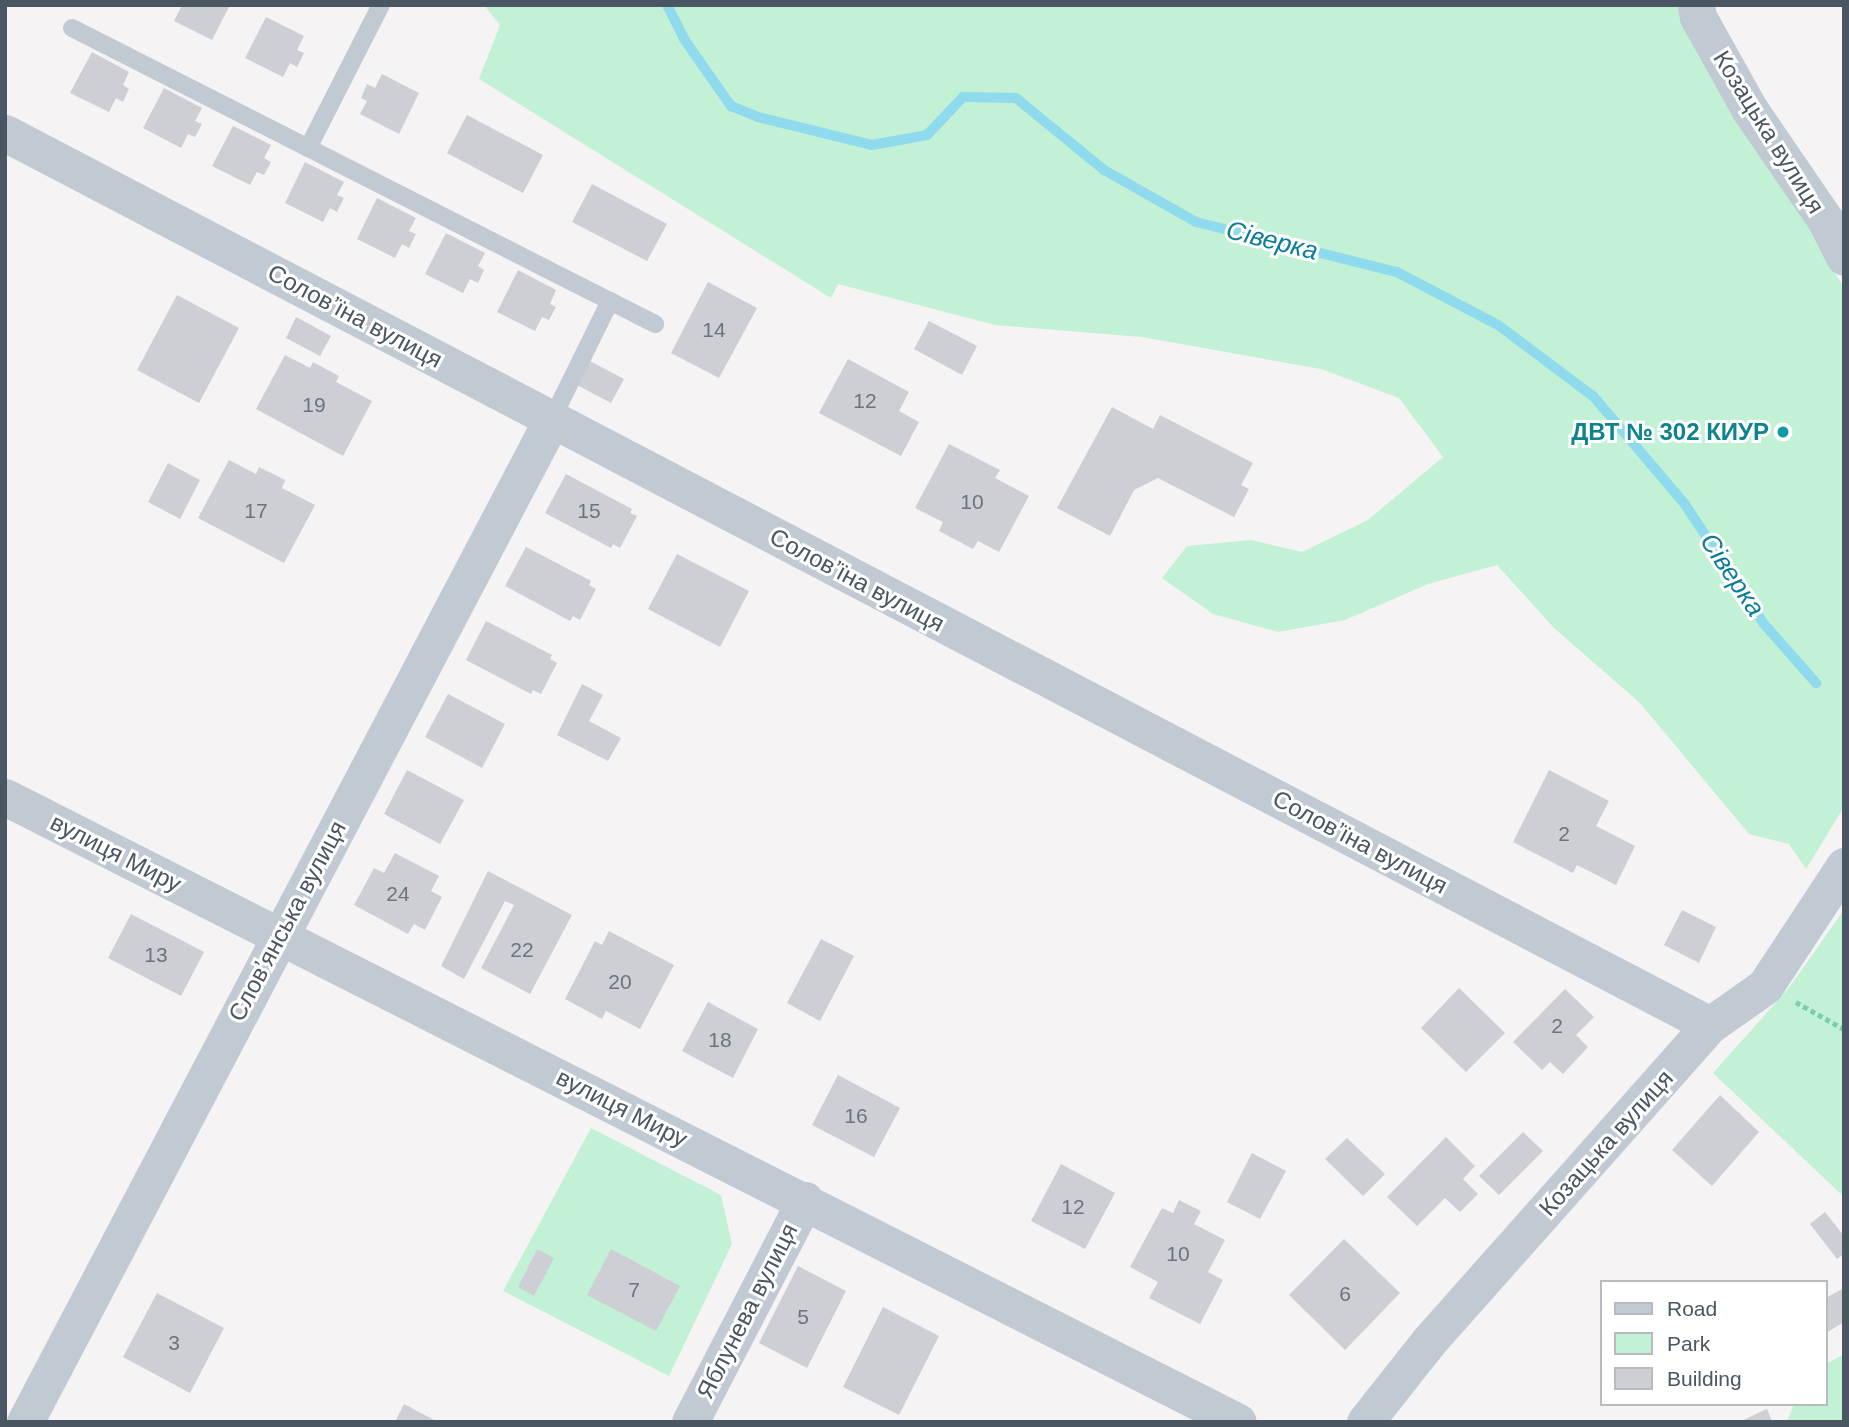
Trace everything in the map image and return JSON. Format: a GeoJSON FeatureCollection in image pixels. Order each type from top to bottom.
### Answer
{"type":"FeatureCollection","features":[{"type":"Feature","properties":{"kind":"street","name":"Козацька вулиця"},"geometry":{"type":"LineString","coordinates":[[1696,5],[1698,17],[1750,110],[1826,221],[1844,257]]}},
{"type":"Feature","properties":{"kind":"street","name":"Соловʼїна вулиця"},"geometry":{"type":"LineString","coordinates":[[5,133],[1710,1025]]}},
{"type":"Feature","properties":{"kind":"street","name":"Словʼянська вулиця"},"geometry":{"type":"LineString","coordinates":[[25,1422],[551,421]]}},
{"type":"Feature","properties":{"kind":"street","name":"вулиця Миру"},"geometry":{"type":"LineString","coordinates":[[5,797],[805,1200],[1238,1422]]}},
{"type":"Feature","properties":{"kind":"street","name":"Козацька вулиця"},"geometry":{"type":"LineString","coordinates":[[1365,1422],[1429,1341],[1710,1025],[1765,986],[1844,866]]}},
{"type":"Feature","properties":{"kind":"street","name":"Яблунева вулиця"},"geometry":{"type":"LineString","coordinates":[[690,1422],[805,1200]]}},
{"type":"Feature","properties":{"kind":"lane"},"geometry":{"type":"LineString","coordinates":[[308,148],[381,5]]}},
{"type":"Feature","properties":{"kind":"lane"},"geometry":{"type":"LineString","coordinates":[[72,28],[655,324]]}},
{"type":"Feature","properties":{"kind":"lane"},"geometry":{"type":"LineString","coordinates":[[551,421],[610,301]]}},
{"type":"Feature","properties":{"kind":"path"},"geometry":{"type":"LineString","coordinates":[[1765,986],[1844,1029]]}},
{"type":"Feature","properties":{"kind":"green space"},"geometry":{"type":"Polygon","coordinates":[[[484,5],[1679,5],[1844,288],[1844,807],[1806,869],[1789,844],[1749,834],[1640,703],[1554,628],[1497,565],[1428,584],[1345,620],[1278,632],[1213,614],[1162,578],[1187,546],[1251,540],[1302,552],[1368,520],[1443,457],[1399,398],[1321,369],[1142,337],[995,325],[838,284],[831,298],[479,79],[500,25],[484,5]]]}},
{"type":"Feature","properties":{"kind":"green space"},"geometry":{"type":"Polygon","coordinates":[[[1844,910],[1844,1197],[1713,1073],[1788,989],[1844,910]]]}},
{"type":"Feature","properties":{"kind":"green space"},"geometry":{"type":"Polygon","coordinates":[[[591,1128],[721,1195],[732,1244],[669,1376],[503,1291],[591,1128]]]}},
{"type":"Feature","properties":{"kind":"green space"},"geometry":{"type":"Polygon","coordinates":[[[1844,1354],[1844,1422],[1787,1422],[1793,1406],[1828,1406],[1828,1363],[1844,1354]]]}},
{"type":"Feature","properties":{"kind":"building"},"geometry":{"type":"Polygon","coordinates":[[[176,5],[230,5],[212,40],[174,21],[181,7],[176,5]]]}},
{"type":"Feature","properties":{"kind":"building"},"geometry":{"type":"Polygon","coordinates":[[[266,17],[304,36],[297,50],[304,53],[297,67],[290,63],[283,77],[245,58],[266,17]]]}},
{"type":"Feature","properties":{"kind":"building"},"geometry":{"type":"Polygon","coordinates":[[[92,52],[129,72],[123,85],[129,89],[123,102],[116,98],[109,112],[70,93],[92,52]]]}},
{"type":"Feature","properties":{"kind":"building"},"geometry":{"type":"Polygon","coordinates":[[[382,74],[419,93],[399,134],[360,114],[367,101],[361,98],[367,84],[375,88],[382,74]]]}},
{"type":"Feature","properties":{"kind":"building"},"geometry":{"type":"Polygon","coordinates":[[[164,88],[202,108],[195,121],[202,124],[195,137],[188,134],[181,148],[143,128],[164,88]]]}},
{"type":"Feature","properties":{"kind":"building"},"geometry":{"type":"Polygon","coordinates":[[[467,115],[543,155],[523,193],[447,153],[467,115]]]}},
{"type":"Feature","properties":{"kind":"building"},"geometry":{"type":"Polygon","coordinates":[[[233,126],[271,145],[264,158],[271,162],[264,175],[257,172],[250,185],[212,166],[233,126]]]}},
{"type":"Feature","properties":{"kind":"building"},"geometry":{"type":"Polygon","coordinates":[[[305,162],[344,182],[337,195],[344,198],[337,212],[330,208],[323,222],[285,203],[305,162]]]}},
{"type":"Feature","properties":{"kind":"building"},"geometry":{"type":"Polygon","coordinates":[[[592,184],[667,224],[647,261],[572,222],[592,184]]]}},
{"type":"Feature","properties":{"kind":"building"},"geometry":{"type":"Polygon","coordinates":[[[377,198],[416,218],[409,231],[416,234],[409,248],[402,244],[395,258],[357,239],[377,198]]]}},
{"type":"Feature","properties":{"kind":"building"},"geometry":{"type":"Polygon","coordinates":[[[446,233],[485,253],[478,266],[484,270],[478,283],[470,279],[463,293],[425,274],[446,233]]]}},
{"type":"Feature","properties":{"kind":"building"},"geometry":{"type":"Polygon","coordinates":[[[518,270],[556,290],[550,304],[556,307],[549,320],[542,317],[535,331],[497,312],[518,270]]]}},
{"type":"Feature","properties":{"kind":"building"},"geometry":{"type":"Polygon","coordinates":[[[708,282],[757,308],[719,378],[671,353],[708,282]]]}},
{"type":"Feature","properties":{"kind":"building"},"geometry":{"type":"Polygon","coordinates":[[[177,295],[239,328],[199,403],[137,370],[177,295]]]}},
{"type":"Feature","properties":{"kind":"building"},"geometry":{"type":"Polygon","coordinates":[[[296,317],[331,336],[320,356],[286,338],[296,317]]]}},
{"type":"Feature","properties":{"kind":"building"},"geometry":{"type":"Polygon","coordinates":[[[929,321],[977,346],[962,375],[914,349],[929,321]]]}},
{"type":"Feature","properties":{"kind":"building"},"geometry":{"type":"Polygon","coordinates":[[[285,355],[310,368],[313,362],[339,376],[336,382],[372,401],[343,456],[256,409],[285,355]]]}},
{"type":"Feature","properties":{"kind":"building"},"geometry":{"type":"Polygon","coordinates":[[[848,359],[909,392],[899,411],[919,422],[901,456],[819,413],[848,359]]]}},
{"type":"Feature","properties":{"kind":"building"},"geometry":{"type":"Polygon","coordinates":[[[588,360],[624,379],[611,403],[575,384],[588,360]]]}},
{"type":"Feature","properties":{"kind":"building"},"geometry":{"type":"Polygon","coordinates":[[[1112,407],[1153,429],[1160,415],[1253,463],[1241,485],[1249,489],[1234,517],[1158,478],[1134,490],[1110,536],[1057,508],[1112,407]]]}},
{"type":"Feature","properties":{"kind":"building"},"geometry":{"type":"Polygon","coordinates":[[[949,444],[1000,470],[995,478],[1029,496],[999,552],[978,541],[973,549],[939,531],[943,522],[915,508],[949,444]]]}},
{"type":"Feature","properties":{"kind":"building"},"geometry":{"type":"Polygon","coordinates":[[[229,460],[256,474],[259,467],[285,480],[282,488],[315,505],[284,563],[198,518],[229,460]]]}},
{"type":"Feature","properties":{"kind":"building"},"geometry":{"type":"Polygon","coordinates":[[[168,463],[200,480],[180,519],[148,502],[168,463]]]}},
{"type":"Feature","properties":{"kind":"building"},"geometry":{"type":"Polygon","coordinates":[[[566,474],[632,509],[630,513],[637,516],[620,548],[613,544],[611,548],[545,513],[566,474]]]}},
{"type":"Feature","properties":{"kind":"building"},"geometry":{"type":"Polygon","coordinates":[[[526,547],[591,581],[589,585],[596,589],[580,620],[573,616],[570,621],[505,586],[526,547]]]}},
{"type":"Feature","properties":{"kind":"building"},"geometry":{"type":"Polygon","coordinates":[[[677,554],[749,591],[720,647],[648,609],[677,554]]]}},
{"type":"Feature","properties":{"kind":"building"},"geometry":{"type":"Polygon","coordinates":[[[486,621],[552,655],[550,659],[557,663],[541,694],[533,690],[531,694],[466,660],[486,621]]]}},
{"type":"Feature","properties":{"kind":"building"},"geometry":{"type":"Polygon","coordinates":[[[582,684],[603,695],[589,721],[621,738],[608,761],[557,735],[582,684]]]}},
{"type":"Feature","properties":{"kind":"building"},"geometry":{"type":"Polygon","coordinates":[[[448,694],[505,724],[482,768],[425,737],[448,694]]]}},
{"type":"Feature","properties":{"kind":"building"},"geometry":{"type":"Polygon","coordinates":[[[407,770],[464,800],[440,844],[384,814],[407,770]]]}},
{"type":"Feature","properties":{"kind":"building"},"geometry":{"type":"Polygon","coordinates":[[[1549,770],[1609,801],[1596,826],[1635,846],[1616,885],[1577,865],[1573,873],[1513,842],[1549,770]]]}},
{"type":"Feature","properties":{"kind":"building"},"geometry":{"type":"Polygon","coordinates":[[[395,853],[439,876],[431,891],[442,897],[425,930],[414,924],[408,934],[354,905],[374,868],[384,873],[395,853]]]}},
{"type":"Feature","properties":{"kind":"building"},"geometry":{"type":"Polygon","coordinates":[[[488,871],[572,915],[530,994],[481,968],[514,905],[505,901],[464,979],[441,966],[488,871]]]}},
{"type":"Feature","properties":{"kind":"building"},"geometry":{"type":"Polygon","coordinates":[[[1682,910],[1716,927],[1699,963],[1664,945],[1682,910]]]}},
{"type":"Feature","properties":{"kind":"building"},"geometry":{"type":"Polygon","coordinates":[[[131,914],[204,952],[181,996],[108,958],[131,914]]]}},
{"type":"Feature","properties":{"kind":"building"},"geometry":{"type":"Polygon","coordinates":[[[609,931],[674,965],[640,1029],[606,1011],[602,1019],[565,999],[595,941],[602,945],[609,931]]]}},
{"type":"Feature","properties":{"kind":"building"},"geometry":{"type":"Polygon","coordinates":[[[821,939],[854,956],[820,1021],[787,1003],[821,939]]]}},
{"type":"Feature","properties":{"kind":"building"},"geometry":{"type":"Polygon","coordinates":[[[1459,988],[1505,1033],[1466,1072],[1421,1028],[1459,988]]]}},
{"type":"Feature","properties":{"kind":"building"},"geometry":{"type":"Polygon","coordinates":[[[1565,989],[1594,1017],[1576,1035],[1588,1047],[1563,1074],[1550,1062],[1542,1070],[1513,1042],[1565,989]]]}},
{"type":"Feature","properties":{"kind":"building"},"geometry":{"type":"Polygon","coordinates":[[[708,1002],[758,1029],[733,1078],[682,1051],[708,1002]]]}},
{"type":"Feature","properties":{"kind":"building"},"geometry":{"type":"Polygon","coordinates":[[[838,1075],[900,1108],[874,1157],[812,1125],[838,1075]]]}},
{"type":"Feature","properties":{"kind":"building"},"geometry":{"type":"Polygon","coordinates":[[[1720,1095],[1759,1132],[1712,1186],[1672,1150],[1720,1095]]]}},
{"type":"Feature","properties":{"kind":"building"},"geometry":{"type":"Polygon","coordinates":[[[1523,1132],[1543,1151],[1499,1195],[1479,1176],[1523,1132]]]}},
{"type":"Feature","properties":{"kind":"building"},"geometry":{"type":"Polygon","coordinates":[[[1446,1137],[1475,1166],[1463,1179],[1478,1194],[1460,1212],[1445,1198],[1417,1226],[1387,1197],[1446,1137]]]}},
{"type":"Feature","properties":{"kind":"building"},"geometry":{"type":"Polygon","coordinates":[[[1347,1138],[1385,1174],[1363,1196],[1325,1159],[1347,1138]]]}},
{"type":"Feature","properties":{"kind":"building"},"geometry":{"type":"Polygon","coordinates":[[[1252,1153],[1286,1171],[1260,1219],[1227,1202],[1252,1153]]]}},
{"type":"Feature","properties":{"kind":"building"},"geometry":{"type":"Polygon","coordinates":[[[1061,1164],[1115,1193],[1085,1249],[1031,1221],[1061,1164]]]}},
{"type":"Feature","properties":{"kind":"building"},"geometry":{"type":"Polygon","coordinates":[[[1179,1200],[1201,1211],[1194,1224],[1225,1240],[1208,1272],[1223,1280],[1200,1324],[1149,1298],[1158,1282],[1130,1267],[1162,1208],[1173,1213],[1179,1200]]]}},
{"type":"Feature","properties":{"kind":"building"},"geometry":{"type":"Polygon","coordinates":[[[1825,1212],[1844,1236],[1844,1254],[1837,1259],[1810,1224],[1825,1212]]]}},
{"type":"Feature","properties":{"kind":"building"},"geometry":{"type":"Polygon","coordinates":[[[1344,1239],[1400,1293],[1345,1350],[1289,1295],[1344,1239]]]}},
{"type":"Feature","properties":{"kind":"building"},"geometry":{"type":"Polygon","coordinates":[[[537,1249],[554,1258],[534,1296],[518,1287],[537,1249]]]}},
{"type":"Feature","properties":{"kind":"building"},"geometry":{"type":"Polygon","coordinates":[[[611,1249],[680,1286],[656,1331],[587,1295],[611,1249]]]}},
{"type":"Feature","properties":{"kind":"building"},"geometry":{"type":"Polygon","coordinates":[[[798,1266],[846,1291],[807,1368],[759,1343],[798,1266]]]}},
{"type":"Feature","properties":{"kind":"building"},"geometry":{"type":"Polygon","coordinates":[[[1844,1288],[1844,1322],[1828,1332],[1828,1297],[1844,1288]]]}},
{"type":"Feature","properties":{"kind":"building"},"geometry":{"type":"Polygon","coordinates":[[[157,1293],[224,1328],[190,1393],[123,1357],[157,1293]]]}},
{"type":"Feature","properties":{"kind":"building"},"geometry":{"type":"Polygon","coordinates":[[[883,1307],[939,1336],[899,1415],[843,1387],[883,1307]]]}},
{"type":"Feature","properties":{"kind":"building"},"geometry":{"type":"Polygon","coordinates":[[[404,1404],[438,1422],[395,1422],[404,1404]]]}},
{"type":"Feature","properties":{"kind":"building"},"geometry":{"type":"Polygon","coordinates":[[[1767,1409],[1772,1422],[1739,1422],[1767,1409]]]}},
{"type":"Feature","properties":{"kind":"waterway","name":"Сіверка"},"geometry":{"type":"LineString","coordinates":[[667,5],[684,39],[731,106],[758,117],[872,145],[927,135],[963,97],[1016,98],[1104,170],[1196,222],[1397,272],[1498,325],[1594,397],[1684,503],[1764,624],[1816,683]]}},
{"type":"Feature","properties":{"kind":"place","name":"ДВТ № 302 КИУР"},"geometry":{"type":"Point","coordinates":[1783,432]}}]}
